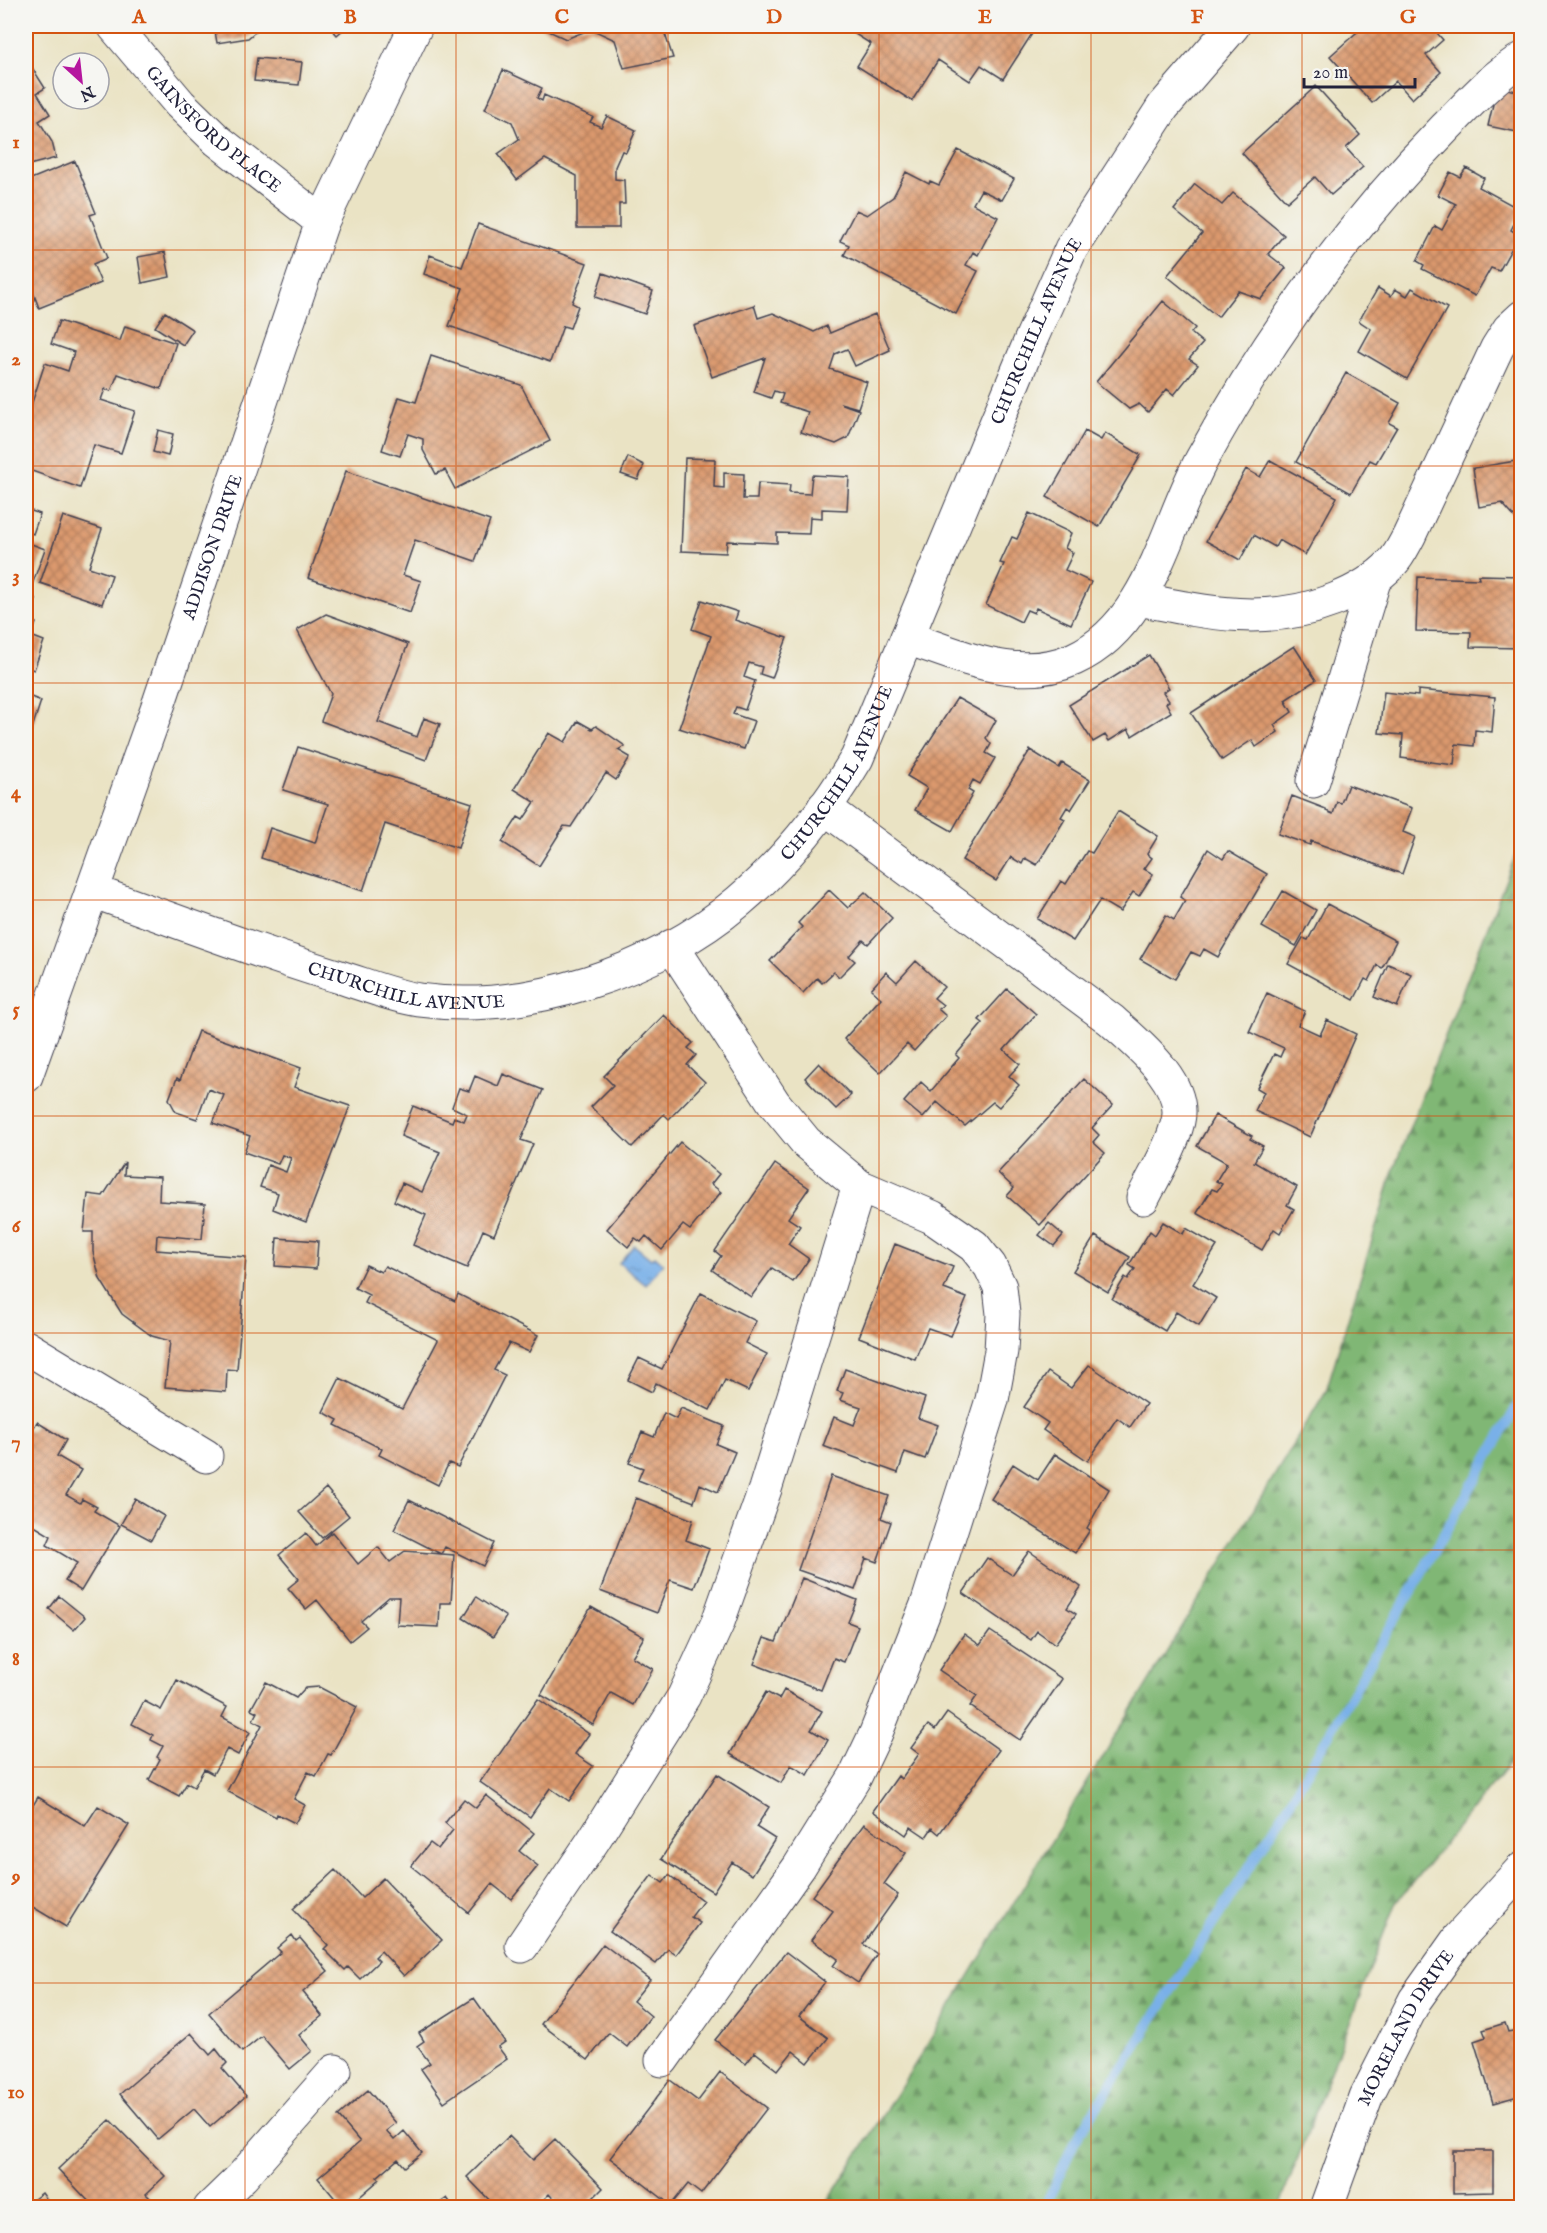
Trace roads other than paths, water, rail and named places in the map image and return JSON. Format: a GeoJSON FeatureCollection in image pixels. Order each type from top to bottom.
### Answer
{"type":"FeatureCollection","features":[{"type":"Feature","properties":{"kind":"street","name":"GAINSFORD PLACE"},"geometry":{"type":"LineString","coordinates":[[114,26],[180,104],[217,140],[322,222]]}},
{"type":"Feature","properties":{"kind":"street","name":"ADDISON DRIVE"},"geometry":{"type":"LineString","coordinates":[[26,1076],[230,499],[322,222],[416,26]]}},
{"type":"Feature","properties":{"kind":"street","name":"CHURCHILL AVENUE"},"geometry":{"type":"LineString","coordinates":[[92,891],[296,964],[417,1000],[482,1003],[550,994],[612,973],[672,946],[716,919],[766,876],[796,845],[856,758],[908,638],[1027,348],[1071,249],[1163,107],[1233,26]]}},
{"type":"Feature","properties":{"kind":"street"},"geometry":{"type":"LineString","coordinates":[[908,638],[1019,671],[1047,668],[1075,659],[1097,645],[1121,625],[1139,599],[1201,461],[1256,364],[1294,306],[1399,175],[1482,91],[1521,59]]}},
{"type":"Feature","properties":{"kind":"street"},"geometry":{"type":"LineString","coordinates":[[1139,599],[1196,610],[1273,616],[1311,609],[1351,593],[1375,578],[1393,562],[1409,536],[1497,348],[1509,329],[1521,317]]}},
{"type":"Feature","properties":{"kind":"street"},"geometry":{"type":"LineString","coordinates":[[1313,781],[1375,578]]}},
{"type":"Feature","properties":{"kind":"street"},"geometry":{"type":"LineString","coordinates":[[824,807],[1111,1020],[1146,1053],[1166,1076],[1175,1094],[1179,1119],[1143,1198]]}},
{"type":"Feature","properties":{"kind":"street"},"geometry":{"type":"LineString","coordinates":[[662,2060],[799,1867],[855,1777],[890,1700],[928,1602],[992,1400],[1001,1351],[1003,1314],[1000,1287],[990,1266],[974,1246],[932,1217],[859,1186],[806,1142],[774,1103],[672,946]]}},
{"type":"Feature","properties":{"kind":"street"},"geometry":{"type":"LineString","coordinates":[[522,1946],[588,1850],[684,1696],[718,1622],[769,1478],[859,1186]]}},
{"type":"Feature","properties":{"kind":"street"},"geometry":{"type":"LineString","coordinates":[[26,1347],[206,1456]]}},
{"type":"Feature","properties":{"kind":"street","name":"MORELAND DRIVE"},"geometry":{"type":"LineString","coordinates":[[1326,2208],[1366,2097],[1415,2000],[1459,1938],[1521,1869]]}},
{"type":"Feature","properties":{"kind":"street"},"geometry":{"type":"LineString","coordinates":[[210,2208],[242,2177],[335,2071]]}},
{"type":"Feature","properties":{"kind":"water"},"geometry":{"type":"Polygon","coordinates":[[[634,1245],[651,1259],[655,1256],[663,1263],[646,1285],[619,1263],[634,1245]]]}},
{"type":"Feature","properties":{"kind":"waterway"},"geometry":{"type":"LineString","coordinates":[[1044,2208],[1074,2143],[1283,1814],[1522,1398]]}}]}
